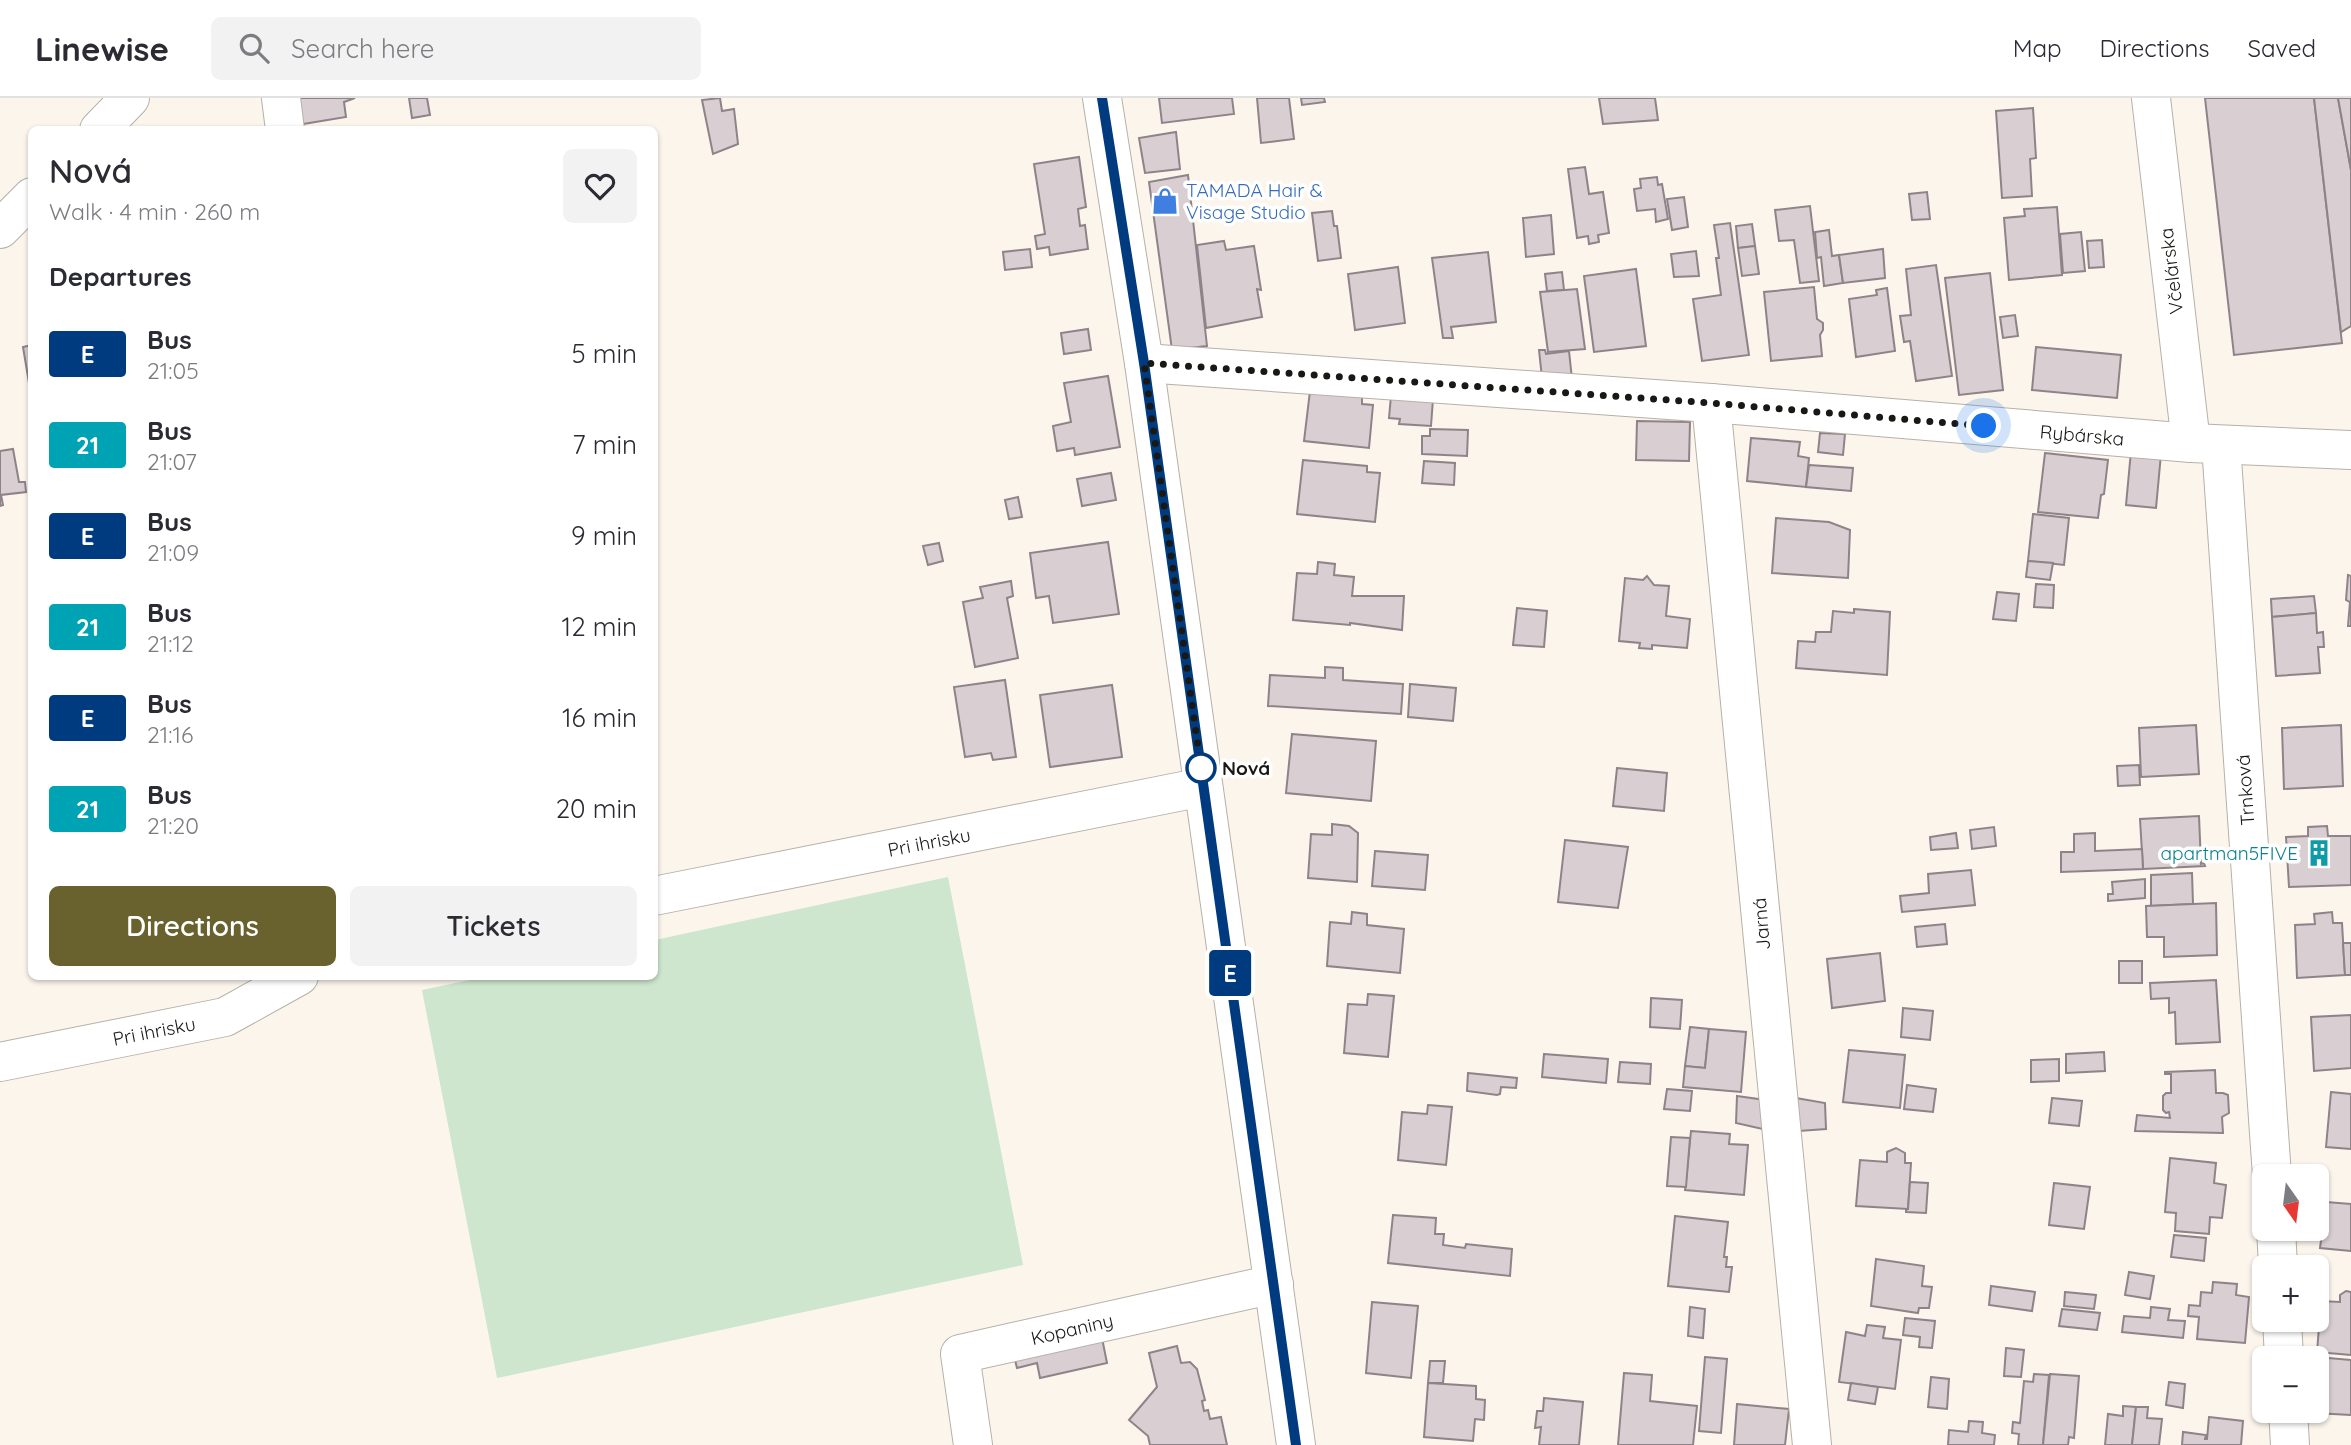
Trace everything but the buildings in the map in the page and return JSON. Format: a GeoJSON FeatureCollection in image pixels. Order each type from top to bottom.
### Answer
{"type":"FeatureCollection","features":[{"type":"Feature","properties":{"kind":"street"},"geometry":{"type":"LineString","coordinates":[[103,126],[130,98]]}},
{"type":"Feature","properties":{"kind":"street"},"geometry":{"type":"LineString","coordinates":[[281,98],[284,126]]}},
{"type":"Feature","properties":{"kind":"street"},"geometry":{"type":"LineString","coordinates":[[1102,98],[1144,363],[1296,1445]]}},
{"type":"Feature","properties":{"kind":"street","name":"Včelárska"},"geometry":{"type":"LineString","coordinates":[[2151,98],[2206,444]]}},
{"type":"Feature","properties":{"kind":"street"},"geometry":{"type":"LineString","coordinates":[[0,229],[28,201]]}},
{"type":"Feature","properties":{"kind":"street","name":"Rybárska"},"geometry":{"type":"LineString","coordinates":[[1144,363],[1711,403],[2206,444],[2351,450]]}},
{"type":"Feature","properties":{"kind":"street","name":"Jarná"},"geometry":{"type":"LineString","coordinates":[[1711,403],[1811,1445]]}},
{"type":"Feature","properties":{"kind":"street","name":"Trnková"},"geometry":{"type":"LineString","coordinates":[[2206,444],[2271,1164]]}},
{"type":"Feature","properties":{"kind":"street","name":"Pri ihrisku"},"geometry":{"type":"LineString","coordinates":[[658,896],[1203,787]]}},
{"type":"Feature","properties":{"kind":"street","name":"Pri ihrisku"},"geometry":{"type":"LineString","coordinates":[[0,1062],[225,1017],[292,980]]}},
{"type":"Feature","properties":{"kind":"street","name":"Kopaniny"},"geometry":{"type":"LineString","coordinates":[[973,1445],[960,1354],[1274,1284]]}},
{"type":"Feature","properties":{"kind":"street"},"geometry":{"type":"LineString","coordinates":[[2289,1423],[2290,1445]]}},
{"type":"Feature","properties":{"kind":"green space"},"geometry":{"type":"Polygon","coordinates":[[[948,877],[1023,1265],[497,1378],[422,990],[470,980],[658,980],[658,939],[948,877]]]}},
{"type":"Feature","properties":{"kind":"bus line","name":"E"},"geometry":{"type":"LineString","coordinates":[[1102,98],[1144,363],[1296,1445]]}},
{"type":"Feature","properties":{"kind":"place","name":"TAMADA Hair & Visage Studio"},"geometry":{"type":"Point","coordinates":[1165,201]}},
{"type":"Feature","properties":{"kind":"place","name":"Nová"},"geometry":{"type":"Point","coordinates":[1201,768]}},
{"type":"Feature","properties":{"kind":"place","name":"apartman5FIVE"},"geometry":{"type":"Point","coordinates":[2319,853]}},
{"type":"Feature","properties":{"kind":"route"},"geometry":{"type":"LineString","coordinates":[[1201,768],[1144,363],[1711,403],[1984,426]]}}]}
